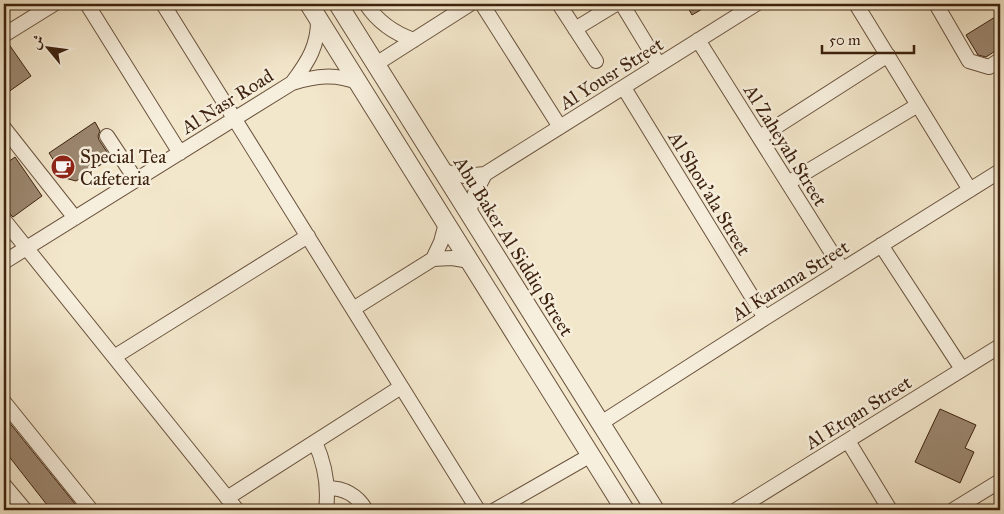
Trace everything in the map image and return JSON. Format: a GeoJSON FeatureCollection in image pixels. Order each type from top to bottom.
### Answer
{"type":"FeatureCollection","features":[{"type":"Feature","properties":{"kind":"street"},"geometry":{"type":"LineString","coordinates":[[4,35],[54,4]]}},
{"type":"Feature","properties":{"kind":"street"},"geometry":{"type":"LineString","coordinates":[[87,4],[180,152]]}},
{"type":"Feature","properties":{"kind":"street"},"geometry":{"type":"LineString","coordinates":[[163,4],[478,510]]}},
{"type":"Feature","properties":{"kind":"street","name":"Abu Baker Al Siddiq Street"},"geometry":{"type":"LineString","coordinates":[[338,4],[655,510]]}},
{"type":"Feature","properties":{"kind":"street"},"geometry":{"type":"LineString","coordinates":[[366,4],[394,32],[414,40]]}},
{"type":"Feature","properties":{"kind":"street"},"geometry":{"type":"LineString","coordinates":[[376,64],[470,4]]}},
{"type":"Feature","properties":{"kind":"street"},"geometry":{"type":"LineString","coordinates":[[482,4],[560,127]]}},
{"type":"Feature","properties":{"kind":"street"},"geometry":{"type":"LineString","coordinates":[[559,4],[596,62]]}},
{"type":"Feature","properties":{"kind":"street"},"geometry":{"type":"LineString","coordinates":[[575,28],[616,4]]}},
{"type":"Feature","properties":{"kind":"street"},"geometry":{"type":"LineString","coordinates":[[622,4],[659,65]]}},
{"type":"Feature","properties":{"kind":"street","name":"Al Yousr Street"},"geometry":{"type":"LineString","coordinates":[[443,172],[464,176],[485,174],[756,4]]}},
{"type":"Feature","properties":{"kind":"street"},"geometry":{"type":"LineString","coordinates":[[856,4],[970,190]]}},
{"type":"Feature","properties":{"kind":"street"},"geometry":{"type":"LineString","coordinates":[[938,4],[969,61],[989,67],[1000,60]]}},
{"type":"Feature","properties":{"kind":"street"},"geometry":{"type":"LineString","coordinates":[[314,10],[625,510]]}},
{"type":"Feature","properties":{"kind":"street","name":"Al Nasr Road"},"geometry":{"type":"LineString","coordinates":[[292,83],[304,68],[314,49],[317,39],[314,10]]}},
{"type":"Feature","properties":{"kind":"street","name":"Al Zaheyah Street"},"geometry":{"type":"LineString","coordinates":[[698,40],[842,269]]}},
{"type":"Feature","properties":{"kind":"street"},"geometry":{"type":"LineString","coordinates":[[760,137],[888,55]]}},
{"type":"Feature","properties":{"kind":"street","name":"Al Nasr Road"},"geometry":{"type":"LineString","coordinates":[[4,262],[292,83],[329,75],[359,83]]}},
{"type":"Feature","properties":{"kind":"street","name":"Al Shou'ala Street"},"geometry":{"type":"LineString","coordinates":[[624,88],[765,318]]}},
{"type":"Feature","properties":{"kind":"street"},"geometry":{"type":"LineString","coordinates":[[788,183],[918,105]]}},
{"type":"Feature","properties":{"kind":"street"},"geometry":{"type":"LineString","coordinates":[[107,136],[136,180]]}},
{"type":"Feature","properties":{"kind":"street"},"geometry":{"type":"LineString","coordinates":[[7,137],[74,218]]}},
{"type":"Feature","properties":{"kind":"street","name":"Al Karama Street"},"geometry":{"type":"LineString","coordinates":[[601,424],[842,269],[1000,171]]}},
{"type":"Feature","properties":{"kind":"street"},"geometry":{"type":"LineString","coordinates":[[468,212],[475,192],[485,174]]}},
{"type":"Feature","properties":{"kind":"street"},"geometry":{"type":"LineString","coordinates":[[4,220],[237,510]]}},
{"type":"Feature","properties":{"kind":"street"},"geometry":{"type":"LineString","coordinates":[[353,309],[433,258],[441,242],[446,223]]}},
{"type":"Feature","properties":{"kind":"street"},"geometry":{"type":"LineString","coordinates":[[114,357],[308,236]]}},
{"type":"Feature","properties":{"kind":"street"},"geometry":{"type":"LineString","coordinates":[[882,245],[962,369]]}},
{"type":"Feature","properties":{"kind":"street"},"geometry":{"type":"LineString","coordinates":[[433,258],[452,258],[470,261]]}},
{"type":"Feature","properties":{"kind":"street","name":"Al Etqan Street"},"geometry":{"type":"LineString","coordinates":[[736,510],[1000,346]]}},
{"type":"Feature","properties":{"kind":"street"},"geometry":{"type":"LineString","coordinates":[[227,498],[401,387]]}},
{"type":"Feature","properties":{"kind":"street"},"geometry":{"type":"LineString","coordinates":[[4,402],[91,510]]}},
{"type":"Feature","properties":{"kind":"street"},"geometry":{"type":"LineString","coordinates":[[848,440],[890,510]]}},
{"type":"Feature","properties":{"kind":"street"},"geometry":{"type":"LineString","coordinates":[[316,442],[324,464],[327,488],[326,510]]}},
{"type":"Feature","properties":{"kind":"street"},"geometry":{"type":"LineString","coordinates":[[495,510],[591,456]]}},
{"type":"Feature","properties":{"kind":"street"},"geometry":{"type":"LineString","coordinates":[[953,510],[1000,481]]}},
{"type":"Feature","properties":{"kind":"street"},"geometry":{"type":"LineString","coordinates":[[4,485],[25,510]]}},
{"type":"Feature","properties":{"kind":"street"},"geometry":{"type":"LineString","coordinates":[[327,488],[336,488],[351,493],[361,502],[366,510]]}},
{"type":"Feature","properties":{"kind":"building"},"geometry":{"type":"Polygon","coordinates":[[[686,4],[711,4],[692,15],[686,4]]]}},
{"type":"Feature","properties":{"kind":"building"},"geometry":{"type":"Polygon","coordinates":[[[1000,14],[1000,48],[986,57],[978,55],[966,35],[1000,14]]]}},
{"type":"Feature","properties":{"kind":"building"},"geometry":{"type":"Polygon","coordinates":[[[8,43],[31,76],[4,95],[4,44],[8,43]]]}},
{"type":"Feature","properties":{"kind":"building"},"geometry":{"type":"Polygon","coordinates":[[[95,122],[100,131],[99,140],[111,158],[76,181],[65,178],[49,153],[95,122]]]}},
{"type":"Feature","properties":{"kind":"building"},"geometry":{"type":"Polygon","coordinates":[[[15,157],[42,196],[13,217],[4,211],[4,165],[15,157]]]}},
{"type":"Feature","properties":{"kind":"building"},"geometry":{"type":"Polygon","coordinates":[[[940,409],[976,425],[965,448],[974,452],[960,483],[915,462],[940,409]]]}},
{"type":"Feature","properties":{"kind":"building"},"geometry":{"type":"Polygon","coordinates":[[[4,416],[80,510],[51,510],[4,450],[4,416]]]}},
{"type":"Feature","properties":{"kind":"place","name":"Special Tea Cafeteria"},"geometry":{"type":"Point","coordinates":[63,167]}}]}
